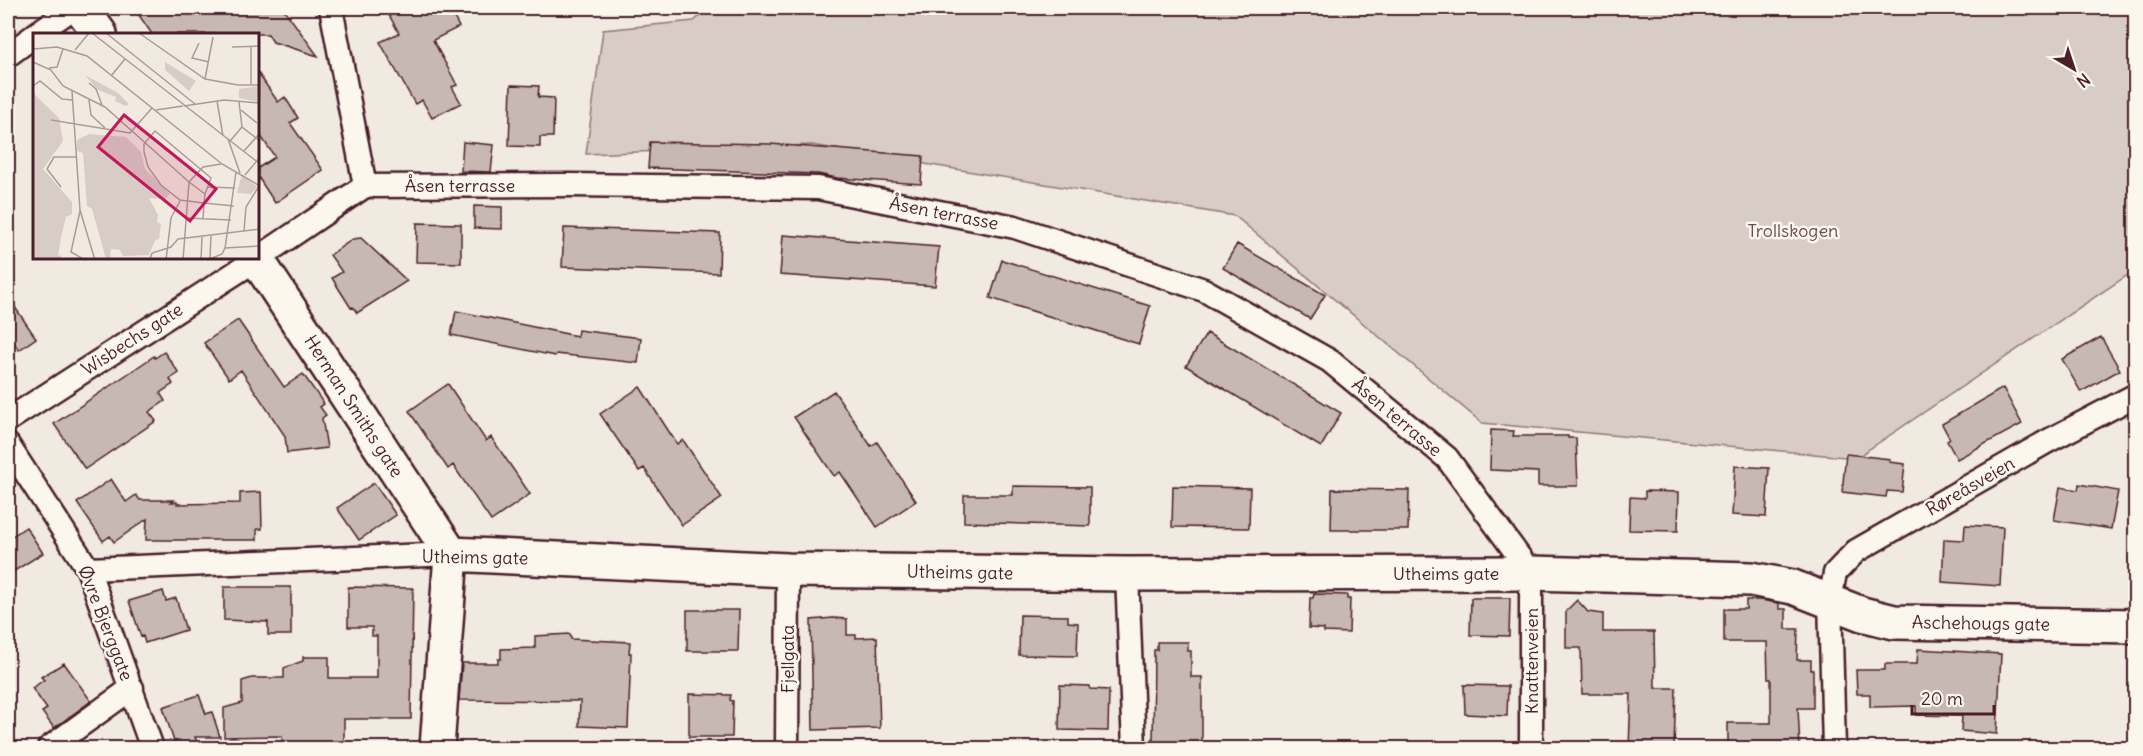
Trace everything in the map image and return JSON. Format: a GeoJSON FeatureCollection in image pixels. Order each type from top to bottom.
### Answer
{"type":"FeatureCollection","features":[{"type":"Feature","properties":{"kind":"main road"},"geometry":{"type":"LineString","coordinates":[[81,8],[99,33]]}},
{"type":"Feature","properties":{"kind":"main road","name":"Herman Smiths gate"},"geometry":{"type":"LineString","coordinates":[[257,260],[451,554]]}},
{"type":"Feature","properties":{"kind":"main road"},"geometry":{"type":"LineString","coordinates":[[437,748],[451,554]]}},
{"type":"Feature","properties":{"kind":"main road","name":"Utheims gate"},"geometry":{"type":"LineString","coordinates":[[451,554],[788,570],[1127,574],[1531,573],[1751,579],[1793,587],[1830,600]]}},
{"type":"Feature","properties":{"kind":"main road","name":"Aschehougs gate"},"geometry":{"type":"LineString","coordinates":[[1830,600],[1862,614],[1894,622],[2136,626]]}},
{"type":"Feature","properties":{"kind":"street"},"geometry":{"type":"LineString","coordinates":[[38,33],[74,8]]}},
{"type":"Feature","properties":{"kind":"street"},"geometry":{"type":"LineString","coordinates":[[260,256],[365,186],[331,8]]}},
{"type":"Feature","properties":{"kind":"street"},"geometry":{"type":"LineString","coordinates":[[8,55],[33,36]]}},
{"type":"Feature","properties":{"kind":"street","name":"Åsen terrasse"},"geometry":{"type":"LineString","coordinates":[[365,186],[570,185],[818,188],[1015,226],[1204,290],[1330,361],[1447,458],[1531,573]]}},
{"type":"Feature","properties":{"kind":"street","name":"Wisbechs gate"},"geometry":{"type":"LineString","coordinates":[[8,420],[254,260]]}},
{"type":"Feature","properties":{"kind":"street","name":"Røreåsveien"},"geometry":{"type":"LineString","coordinates":[[1834,748],[1830,600],[1835,573],[1856,551],[2048,441],[2136,395]]}},
{"type":"Feature","properties":{"kind":"street","name":"Øvre Bjerggate"},"geometry":{"type":"LineString","coordinates":[[8,445],[88,569],[152,748]]}},
{"type":"Feature","properties":{"kind":"street","name":"Utheims gate"},"geometry":{"type":"LineString","coordinates":[[88,569],[451,554]]}},
{"type":"Feature","properties":{"kind":"street","name":"Fjellgata"},"geometry":{"type":"LineString","coordinates":[[787,748],[788,570]]}},
{"type":"Feature","properties":{"kind":"street","name":"Knattenveien"},"geometry":{"type":"LineString","coordinates":[[1531,573],[1531,748]]}},
{"type":"Feature","properties":{"kind":"street"},"geometry":{"type":"LineString","coordinates":[[1127,574],[1134,748]]}},
{"type":"Feature","properties":{"kind":"street"},"geometry":{"type":"LineString","coordinates":[[49,748],[132,688]]}},
{"type":"Feature","properties":{"kind":"green space","name":"Trollskogen"},"geometry":{"type":"Polygon","coordinates":[[[709,8],[2135,8],[2135,270],[1856,458],[1482,423],[1235,216],[812,145],[586,154],[603,30],[694,21],[709,8]]]}},
{"type":"Feature","properties":{"kind":"building"},"geometry":{"type":"Polygon","coordinates":[[[134,8],[283,8],[318,56],[273,42],[268,34],[241,31],[242,33],[151,33],[134,8]]]}},
{"type":"Feature","properties":{"kind":"building"},"geometry":{"type":"Polygon","coordinates":[[[385,8],[449,8],[459,27],[433,40],[457,85],[452,87],[461,103],[432,118],[422,100],[415,104],[380,42],[399,33],[385,8]]]}},
{"type":"Feature","properties":{"kind":"building"},"geometry":{"type":"Polygon","coordinates":[[[260,76],[278,102],[285,97],[298,118],[290,123],[323,170],[275,203],[260,180],[260,167],[275,157],[260,135],[260,76]]]}},
{"type":"Feature","properties":{"kind":"building"},"geometry":{"type":"Polygon","coordinates":[[[511,85],[539,86],[538,97],[554,98],[553,137],[540,137],[540,147],[509,146],[511,85]]]}},
{"type":"Feature","properties":{"kind":"building"},"geometry":{"type":"Polygon","coordinates":[[[463,142],[494,145],[491,172],[461,171],[463,142]]]}},
{"type":"Feature","properties":{"kind":"building"},"geometry":{"type":"Polygon","coordinates":[[[650,142],[770,144],[923,156],[921,184],[837,178],[818,174],[648,168],[650,142]]]}},
{"type":"Feature","properties":{"kind":"building"},"geometry":{"type":"Polygon","coordinates":[[[474,206],[502,207],[502,229],[474,228],[474,206]]]}},
{"type":"Feature","properties":{"kind":"building"},"geometry":{"type":"Polygon","coordinates":[[[417,223],[461,224],[461,263],[416,262],[417,223]]]}},
{"type":"Feature","properties":{"kind":"building"},"geometry":{"type":"Polygon","coordinates":[[[564,228],[720,233],[719,273],[562,267],[564,228]]]}},
{"type":"Feature","properties":{"kind":"building"},"geometry":{"type":"Polygon","coordinates":[[[783,235],[939,247],[935,286],[780,275],[783,235]]]}},
{"type":"Feature","properties":{"kind":"building"},"geometry":{"type":"Polygon","coordinates":[[[361,238],[407,281],[357,313],[353,307],[351,308],[332,278],[342,272],[330,255],[353,239],[361,238]]]}},
{"type":"Feature","properties":{"kind":"building"},"geometry":{"type":"Polygon","coordinates":[[[1237,244],[1325,295],[1310,319],[1223,268],[1237,244]]]}},
{"type":"Feature","properties":{"kind":"building"},"geometry":{"type":"Polygon","coordinates":[[[1002,260],[1150,306],[1139,344],[990,298],[1002,260]]]}},
{"type":"Feature","properties":{"kind":"building"},"geometry":{"type":"Polygon","coordinates":[[[8,297],[36,338],[19,350],[8,335],[8,297]]]}},
{"type":"Feature","properties":{"kind":"building"},"geometry":{"type":"Polygon","coordinates":[[[456,311],[577,336],[578,330],[641,338],[638,363],[556,354],[555,356],[451,335],[456,311]]]}},
{"type":"Feature","properties":{"kind":"building"},"geometry":{"type":"Polygon","coordinates":[[[238,320],[284,387],[303,374],[324,404],[320,407],[326,415],[322,418],[327,448],[287,453],[285,436],[241,370],[229,379],[204,343],[238,320]]]}},
{"type":"Feature","properties":{"kind":"building"},"geometry":{"type":"Polygon","coordinates":[[[1207,333],[1341,413],[1321,447],[1186,366],[1207,333]]]}},
{"type":"Feature","properties":{"kind":"building"},"geometry":{"type":"Polygon","coordinates":[[[2101,337],[2120,370],[2081,392],[2062,359],[2101,337]]]}},
{"type":"Feature","properties":{"kind":"building"},"geometry":{"type":"Polygon","coordinates":[[[164,352],[179,373],[170,379],[173,384],[160,393],[165,401],[149,412],[156,421],[85,469],[54,424],[154,356],[155,358],[164,352]]]}},
{"type":"Feature","properties":{"kind":"building"},"geometry":{"type":"Polygon","coordinates":[[[448,384],[486,441],[491,437],[530,494],[491,521],[453,465],[448,469],[409,411],[448,384]]]}},
{"type":"Feature","properties":{"kind":"building"},"geometry":{"type":"Polygon","coordinates":[[[640,387],[677,444],[683,440],[722,498],[682,525],[644,468],[639,471],[600,414],[640,387]]]}},
{"type":"Feature","properties":{"kind":"building"},"geometry":{"type":"Polygon","coordinates":[[[2003,388],[2022,424],[1957,459],[1947,441],[1950,439],[1942,424],[2003,388]]]}},
{"type":"Feature","properties":{"kind":"building"},"geometry":{"type":"Polygon","coordinates":[[[834,391],[871,446],[877,442],[916,501],[877,527],[840,472],[834,476],[794,417],[834,391]]]}},
{"type":"Feature","properties":{"kind":"building"},"geometry":{"type":"Polygon","coordinates":[[[1491,430],[1514,431],[1513,436],[1576,438],[1578,486],[1538,486],[1538,472],[1490,470],[1491,430]]]}},
{"type":"Feature","properties":{"kind":"building"},"geometry":{"type":"Polygon","coordinates":[[[1846,454],[1890,459],[1889,462],[1905,464],[1902,492],[1887,491],[1886,497],[1842,492],[1846,454]]]}},
{"type":"Feature","properties":{"kind":"building"},"geometry":{"type":"Polygon","coordinates":[[[1735,466],[1769,468],[1766,517],[1732,515],[1735,466]]]}},
{"type":"Feature","properties":{"kind":"building"},"geometry":{"type":"Polygon","coordinates":[[[111,479],[126,502],[136,495],[140,500],[174,500],[171,502],[177,502],[177,504],[240,503],[240,493],[261,492],[262,529],[257,529],[257,540],[146,540],[147,519],[114,542],[110,536],[103,541],[77,503],[111,479]]]}},
{"type":"Feature","properties":{"kind":"building"},"geometry":{"type":"Polygon","coordinates":[[[374,483],[396,515],[359,540],[337,508],[374,483]]]}},
{"type":"Feature","properties":{"kind":"building"},"geometry":{"type":"Polygon","coordinates":[[[2079,484],[2118,491],[2111,529],[2054,520],[2060,487],[2078,490],[2079,484]]]}},
{"type":"Feature","properties":{"kind":"building"},"geometry":{"type":"Polygon","coordinates":[[[1013,486],[1090,487],[1090,526],[964,522],[964,495],[1013,495],[1013,486]]]}},
{"type":"Feature","properties":{"kind":"building"},"geometry":{"type":"Polygon","coordinates":[[[1173,486],[1250,488],[1249,528],[1172,527],[1173,486]]]}},
{"type":"Feature","properties":{"kind":"building"},"geometry":{"type":"Polygon","coordinates":[[[1332,489],[1409,490],[1408,530],[1331,530],[1332,489]]]}},
{"type":"Feature","properties":{"kind":"building"},"geometry":{"type":"Polygon","coordinates":[[[1645,491],[1679,492],[1678,531],[1629,530],[1630,497],[1645,498],[1645,491]]]}},
{"type":"Feature","properties":{"kind":"building"},"geometry":{"type":"Polygon","coordinates":[[[1965,525],[2003,527],[2000,586],[1942,582],[1944,539],[1964,540],[1965,525]]]}},
{"type":"Feature","properties":{"kind":"building"},"geometry":{"type":"Polygon","coordinates":[[[26,527],[43,553],[8,575],[8,539],[26,527]]]}},
{"type":"Feature","properties":{"kind":"building"},"geometry":{"type":"Polygon","coordinates":[[[224,587],[291,587],[291,635],[268,635],[268,622],[224,620],[224,587]]]}},
{"type":"Feature","properties":{"kind":"building"},"geometry":{"type":"Polygon","coordinates":[[[348,587],[413,588],[411,719],[344,719],[344,748],[282,748],[282,736],[224,737],[224,708],[242,703],[242,681],[252,678],[284,678],[284,668],[303,661],[303,657],[329,657],[329,678],[377,678],[377,636],[372,636],[372,627],[348,627],[348,587]]]}},
{"type":"Feature","properties":{"kind":"building"},"geometry":{"type":"Polygon","coordinates":[[[163,591],[166,601],[176,598],[186,630],[145,643],[129,601],[163,591]]]}},
{"type":"Feature","properties":{"kind":"building"},"geometry":{"type":"Polygon","coordinates":[[[1314,594],[1347,595],[1347,599],[1350,599],[1349,633],[1324,632],[1324,629],[1309,628],[1310,598],[1313,598],[1314,594]]]}},
{"type":"Feature","properties":{"kind":"building"},"geometry":{"type":"Polygon","coordinates":[[[1471,598],[1510,598],[1509,636],[1470,635],[1471,598]]]}},
{"type":"Feature","properties":{"kind":"building"},"geometry":{"type":"Polygon","coordinates":[[[1577,600],[1588,612],[1603,614],[1603,632],[1654,632],[1655,688],[1676,688],[1674,748],[1629,748],[1631,694],[1582,694],[1581,648],[1566,648],[1566,611],[1577,600]]]}},
{"type":"Feature","properties":{"kind":"building"},"geometry":{"type":"Polygon","coordinates":[[[1746,600],[1779,603],[1779,609],[1786,609],[1786,629],[1798,629],[1797,660],[1811,660],[1813,708],[1798,708],[1800,748],[1728,748],[1728,723],[1771,723],[1771,679],[1768,679],[1767,642],[1724,642],[1724,609],[1746,609],[1746,600]]]}},
{"type":"Feature","properties":{"kind":"building"},"geometry":{"type":"Polygon","coordinates":[[[687,610],[739,610],[738,651],[687,651],[687,610]]]}},
{"type":"Feature","properties":{"kind":"building"},"geometry":{"type":"Polygon","coordinates":[[[1020,615],[1068,616],[1068,622],[1078,623],[1077,656],[1019,655],[1020,615]]]}},
{"type":"Feature","properties":{"kind":"building"},"geometry":{"type":"Polygon","coordinates":[[[847,619],[847,635],[856,635],[856,638],[877,637],[880,728],[813,730],[811,620],[847,619]]]}},
{"type":"Feature","properties":{"kind":"building"},"geometry":{"type":"Polygon","coordinates":[[[570,634],[571,639],[630,642],[628,728],[579,726],[580,701],[459,700],[462,663],[498,663],[498,659],[501,659],[501,649],[535,648],[535,636],[570,634]]]}},
{"type":"Feature","properties":{"kind":"building"},"geometry":{"type":"Polygon","coordinates":[[[1157,642],[1188,642],[1188,651],[1191,651],[1191,677],[1202,677],[1202,744],[1196,744],[1196,748],[1153,748],[1154,650],[1157,650],[1157,642]]]}},
{"type":"Feature","properties":{"kind":"building"},"geometry":{"type":"Polygon","coordinates":[[[1918,649],[2001,654],[1997,734],[1961,731],[1962,716],[1916,715],[1916,706],[1870,707],[1870,694],[1857,694],[1856,670],[1885,670],[1885,664],[1917,664],[1918,649]]]}},
{"type":"Feature","properties":{"kind":"building"},"geometry":{"type":"Polygon","coordinates":[[[64,663],[91,701],[54,728],[42,712],[47,709],[32,688],[44,680],[41,677],[64,663]]]}},
{"type":"Feature","properties":{"kind":"building"},"geometry":{"type":"Polygon","coordinates":[[[1060,685],[1090,686],[1090,689],[1109,690],[1108,731],[1059,730],[1060,685]]]}},
{"type":"Feature","properties":{"kind":"building"},"geometry":{"type":"Polygon","coordinates":[[[1464,685],[1508,686],[1507,716],[1465,714],[1464,685]]]}},
{"type":"Feature","properties":{"kind":"building"},"geometry":{"type":"Polygon","coordinates":[[[689,694],[731,695],[730,700],[733,701],[732,737],[689,737],[689,694]]]}},
{"type":"Feature","properties":{"kind":"building"},"geometry":{"type":"Polygon","coordinates":[[[199,695],[206,714],[212,712],[220,737],[195,737],[199,748],[176,748],[163,707],[199,695]]]}}]}
